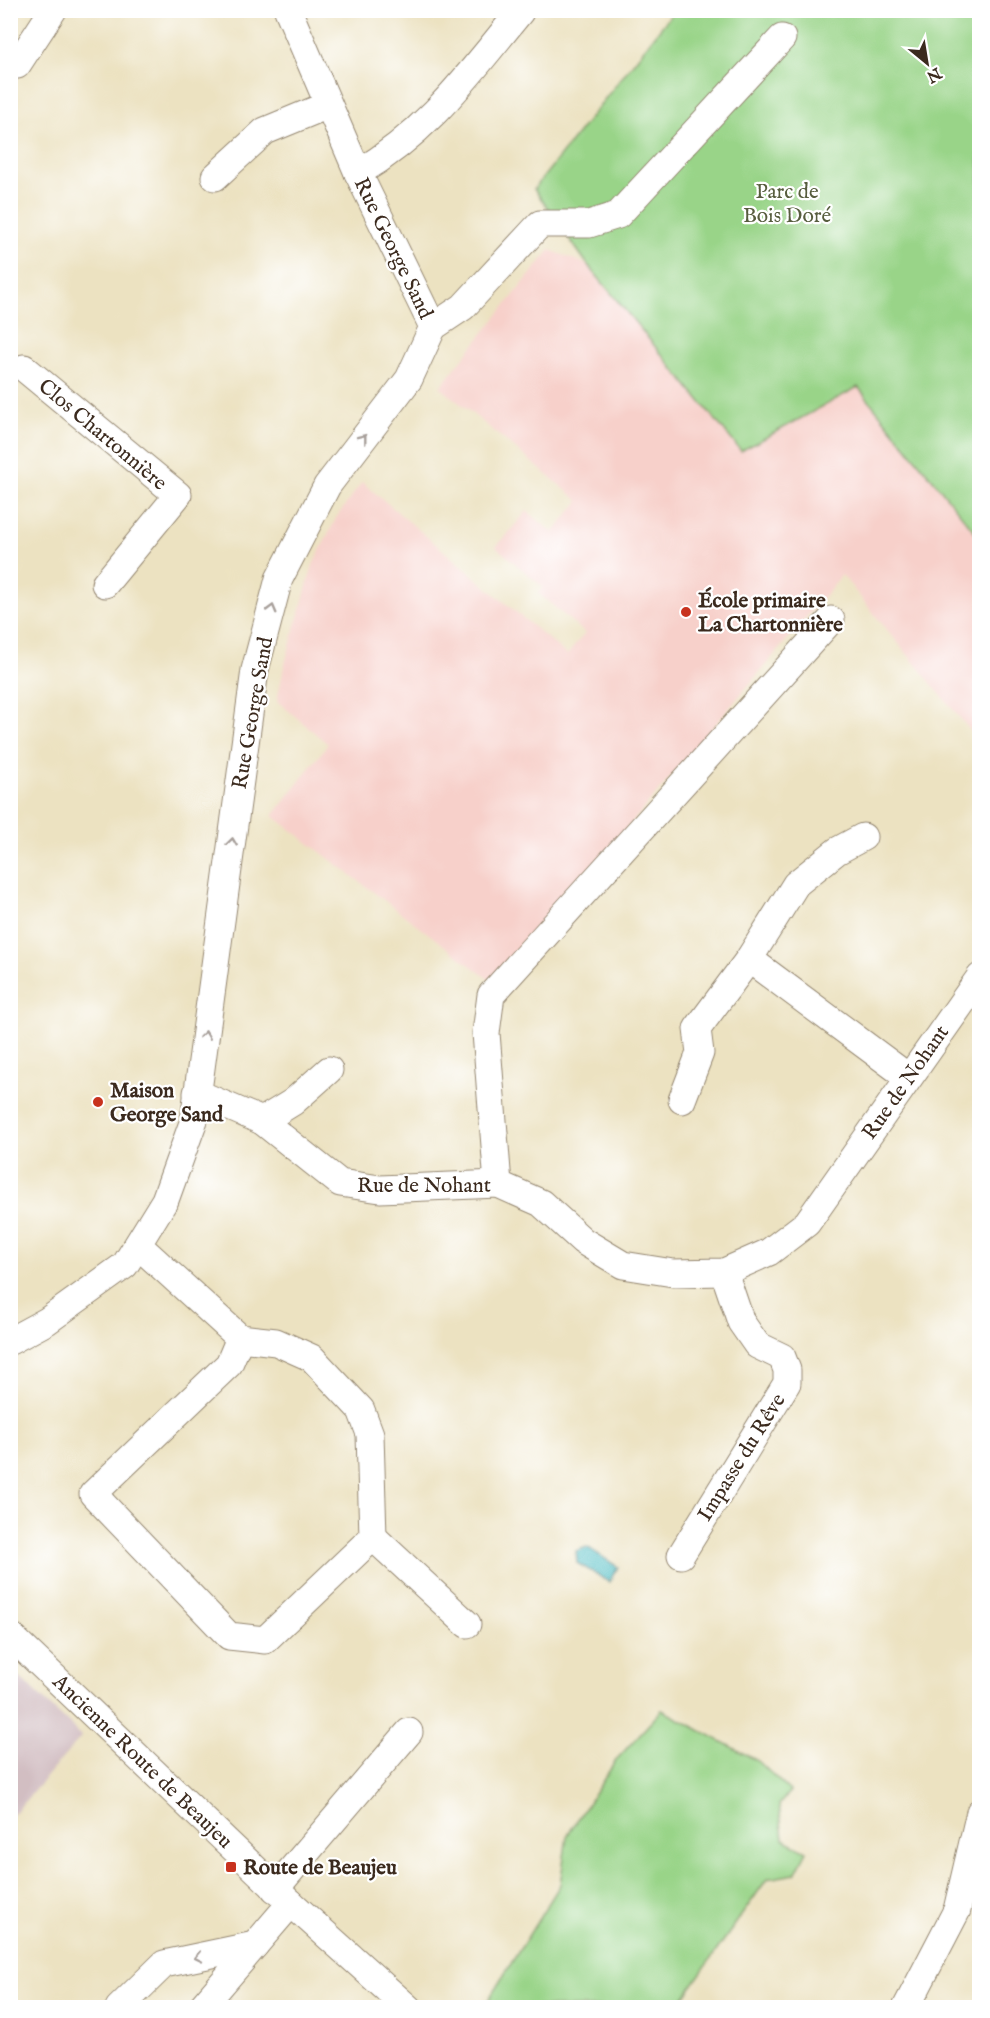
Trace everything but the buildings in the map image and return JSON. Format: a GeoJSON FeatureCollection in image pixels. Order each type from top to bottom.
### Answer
{"type":"FeatureCollection","features":[{"type":"Feature","properties":{"kind":"street"},"geometry":{"type":"LineString","coordinates":[[17,65],[53,10]]}},
{"type":"Feature","properties":{"kind":"street","name":"Rue George Sand"},"geometry":{"type":"LineString","coordinates":[[10,1341],[47,1321],[125,1265],[165,1200],[194,1120],[255,670],[279,579],[327,486],[410,379],[433,327],[358,173],[288,10]]}},
{"type":"Feature","properties":{"kind":"street"},"geometry":{"type":"LineString","coordinates":[[358,173],[387,156],[438,112],[520,12],[518,10]]}},
{"type":"Feature","properties":{"kind":"street"},"geometry":{"type":"LineString","coordinates":[[433,327],[463,307],[540,224],[589,224],[618,215],[782,38]]}},
{"type":"Feature","properties":{"kind":"street"},"geometry":{"type":"LineString","coordinates":[[215,177],[265,131],[328,105]]}},
{"type":"Feature","properties":{"kind":"street","name":"Clos Chartonnière"},"geometry":{"type":"LineString","coordinates":[[15,370],[178,495],[105,584]]}},
{"type":"Feature","properties":{"kind":"street"},"geometry":{"type":"LineString","coordinates":[[498,1184],[486,1033],[491,995],[831,620]]}},
{"type":"Feature","properties":{"kind":"street"},"geometry":{"type":"LineString","coordinates":[[682,1100],[700,1053],[697,1029],[749,959],[796,884],[837,851],[863,837]]}},
{"type":"Feature","properties":{"kind":"street"},"geometry":{"type":"LineString","coordinates":[[749,959],[908,1077]]}},
{"type":"Feature","properties":{"kind":"street","name":"Rue de Nohant"},"geometry":{"type":"LineString","coordinates":[[197,1093],[262,1121],[340,1183],[380,1189],[498,1184],[541,1203],[583,1241],[623,1265],[673,1273],[724,1272],[769,1252],[807,1223],[980,977]]}},
{"type":"Feature","properties":{"kind":"street"},"geometry":{"type":"LineString","coordinates":[[262,1121],[293,1102],[328,1070]]}},
{"type":"Feature","properties":{"kind":"street"},"geometry":{"type":"LineString","coordinates":[[138,1245],[240,1338],[276,1342],[312,1358],[362,1410],[370,1434],[373,1537],[467,1624]]}},
{"type":"Feature","properties":{"kind":"street","name":"Impasse du Rêve"},"geometry":{"type":"LineString","coordinates":[[681,1555],[787,1383],[787,1370],[782,1357],[757,1345],[741,1322],[724,1272]]}},
{"type":"Feature","properties":{"kind":"street"},"geometry":{"type":"LineString","coordinates":[[240,1338],[230,1364],[93,1494],[229,1636],[265,1640],[373,1537]]}},
{"type":"Feature","properties":{"kind":"street","name":"Ancienne Route de Beaujeu"},"geometry":{"type":"LineString","coordinates":[[10,1635],[283,1896],[408,2007]]}},
{"type":"Feature","properties":{"kind":"street"},"geometry":{"type":"LineString","coordinates":[[201,2007],[255,1945],[283,1896],[409,1732]]}},
{"type":"Feature","properties":{"kind":"street"},"geometry":{"type":"LineString","coordinates":[[906,2007],[968,1909],[980,1812]]}},
{"type":"Feature","properties":{"kind":"street"},"geometry":{"type":"LineString","coordinates":[[119,2007],[164,1964],[255,1945]]}},
{"type":"Feature","properties":{"kind":"shaded area","name":"École primaire La Chartonnière"},"geometry":{"type":"Polygon","coordinates":[[[550,250],[588,265],[741,451],[858,387],[979,537],[979,741],[842,575],[495,984],[273,816],[328,744],[277,701],[284,667],[313,565],[336,518],[362,482],[567,655],[585,633],[538,593],[543,587],[496,547],[527,511],[553,533],[579,501],[440,387],[550,250]]]}},
{"type":"Feature","properties":{"kind":"shaded area"},"geometry":{"type":"Polygon","coordinates":[[[11,1669],[82,1736],[11,1817],[11,1669]]]}},
{"type":"Feature","properties":{"kind":"green space","name":"Parc de Bois Doré"},"geometry":{"type":"Polygon","coordinates":[[[674,11],[979,11],[979,537],[858,387],[741,451],[588,265],[534,189],[674,11]]]}},
{"type":"Feature","properties":{"kind":"green space"},"geometry":{"type":"Polygon","coordinates":[[[662,1710],[758,1761],[790,1791],[779,1805],[783,1839],[807,1851],[795,1874],[767,1879],[677,2007],[484,2007],[560,1885],[567,1836],[617,1759],[662,1710]]]}},
{"type":"Feature","properties":{"kind":"water"},"geometry":{"type":"Polygon","coordinates":[[[587,1547],[618,1567],[609,1582],[577,1563],[576,1551],[587,1547]]]}},
{"type":"Feature","properties":{"kind":"place","name":"École primaire La Chartonnière"},"geometry":{"type":"Point","coordinates":[686,612]}},
{"type":"Feature","properties":{"kind":"place","name":"Maison George Sand"},"geometry":{"type":"Point","coordinates":[98,1102]}},
{"type":"Feature","properties":{"kind":"place","name":"Route de Beaujeu"},"geometry":{"type":"Point","coordinates":[231,1867]}}]}
